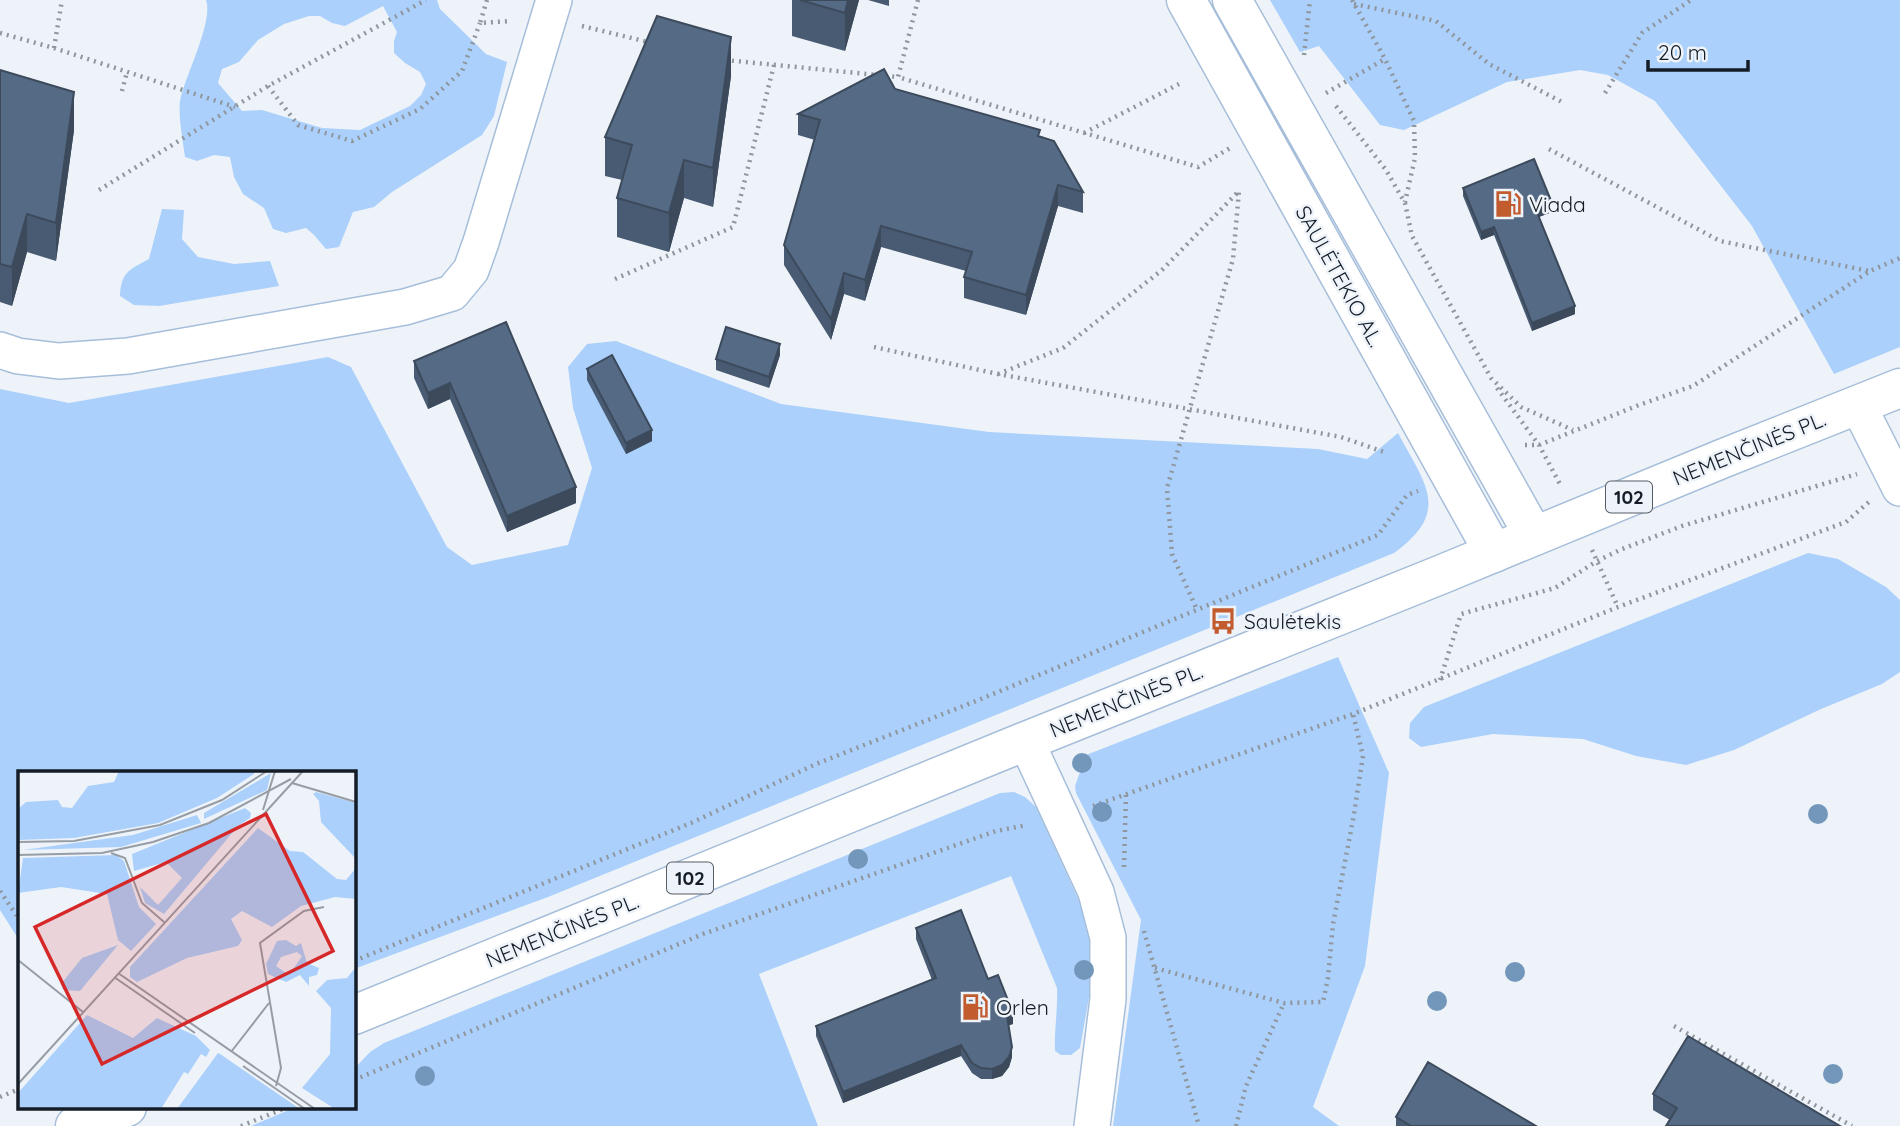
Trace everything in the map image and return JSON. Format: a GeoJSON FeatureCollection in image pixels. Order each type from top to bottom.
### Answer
{"type":"FeatureCollection","features":[{"type":"Feature","properties":{"kind":"main road","name":"SAULĖTEKIO AL."},"geometry":{"type":"LineString","coordinates":[[1186,0],[1494,553]]}},
{"type":"Feature","properties":{"kind":"main road","name":"SAULĖTEKIO AL."},"geometry":{"type":"LineString","coordinates":[[1233,0],[1534,536]]}},
{"type":"Feature","properties":{"kind":"main road","name":"NEMENČINĖS PL."},"geometry":{"type":"LineString","coordinates":[[355,1014],[1900,388]]}},
{"type":"Feature","properties":{"kind":"main road"},"geometry":{"type":"LineString","coordinates":[[75,1126],[116,1114]]}},
{"type":"Feature","properties":{"kind":"street"},"geometry":{"type":"LineString","coordinates":[[0,350],[18,356],[59,360],[128,356],[405,307],[452,293],[471,270],[481,242],[552,9]]}},
{"type":"Feature","properties":{"kind":"street"},"geometry":{"type":"LineString","coordinates":[[1858,405],[1892,489]]}},
{"type":"Feature","properties":{"kind":"street"},"geometry":{"type":"LineString","coordinates":[[1026,741],[1096,892],[1108,938],[1108,999],[1092,1126]]}},
{"type":"Feature","properties":{"kind":"path"},"geometry":{"type":"LineString","coordinates":[[54,48],[62,0]]}},
{"type":"Feature","properties":{"kind":"path"},"geometry":{"type":"LineString","coordinates":[[99,190],[268,86],[426,0]]}},
{"type":"Feature","properties":{"kind":"path"},"geometry":{"type":"LineString","coordinates":[[268,86],[298,125],[352,141],[420,109],[462,71],[487,0]]}},
{"type":"Feature","properties":{"kind":"path"},"geometry":{"type":"LineString","coordinates":[[898,77],[918,0]]}},
{"type":"Feature","properties":{"kind":"path"},"geometry":{"type":"LineString","coordinates":[[1297,52],[1304,62],[1310,0]]}},
{"type":"Feature","properties":{"kind":"path"},"geometry":{"type":"LineString","coordinates":[[1605,93],[1642,33],[1691,0]]}},
{"type":"Feature","properties":{"kind":"path"},"geometry":{"type":"LineString","coordinates":[[1353,2],[1436,21],[1489,64],[1564,103]]}},
{"type":"Feature","properties":{"kind":"path"},"geometry":{"type":"LineString","coordinates":[[1353,2],[1385,59],[1414,121],[1415,158],[1405,202]]}},
{"type":"Feature","properties":{"kind":"path"},"geometry":{"type":"LineString","coordinates":[[480,23],[552,9],[656,44]]}},
{"type":"Feature","properties":{"kind":"path"},"geometry":{"type":"LineString","coordinates":[[0,33],[236,107]]}},
{"type":"Feature","properties":{"kind":"path"},"geometry":{"type":"LineString","coordinates":[[723,60],[898,77],[1198,167],[1218,154]]}},
{"type":"Feature","properties":{"kind":"path"},"geometry":{"type":"LineString","coordinates":[[615,279],[733,227],[774,65]]}},
{"type":"Feature","properties":{"kind":"path"},"geometry":{"type":"LineString","coordinates":[[122,91],[127,72]]}},
{"type":"Feature","properties":{"kind":"path"},"geometry":{"type":"LineString","coordinates":[[1318,83],[1326,93]]}},
{"type":"Feature","properties":{"kind":"path"},"geometry":{"type":"LineString","coordinates":[[1084,133],[1179,84]]}},
{"type":"Feature","properties":{"kind":"path"},"geometry":{"type":"LineString","coordinates":[[1335,104],[1386,170],[1405,202],[1412,236],[1491,379],[1521,407],[1574,431]]}},
{"type":"Feature","properties":{"kind":"path"},"geometry":{"type":"LineString","coordinates":[[1549,149],[1720,241],[1870,271]]}},
{"type":"Feature","properties":{"kind":"path"},"geometry":{"type":"LineString","coordinates":[[998,373],[1063,348],[1163,270],[1239,191],[1233,259],[1167,488],[1171,554],[1197,610]]}},
{"type":"Feature","properties":{"kind":"path"},"geometry":{"type":"LineString","coordinates":[[1693,386],[1870,271],[1900,258]]}},
{"type":"Feature","properties":{"kind":"path"},"geometry":{"type":"LineString","coordinates":[[874,347],[1341,437],[1387,453]]}},
{"type":"Feature","properties":{"kind":"path"},"geometry":{"type":"LineString","coordinates":[[355,1080],[703,934],[996,831],[1061,817],[1353,714],[1440,680],[1618,607],[1846,522],[1892,489],[1862,472],[1682,526],[1597,561],[1555,588],[1461,614],[1440,680]]}},
{"type":"Feature","properties":{"kind":"path"},"geometry":{"type":"LineString","coordinates":[[355,961],[691,822],[816,764],[1378,535]]}},
{"type":"Feature","properties":{"kind":"path"},"geometry":{"type":"LineString","coordinates":[[1155,968],[1284,1003],[1323,1002],[1333,924],[1363,756],[1353,714]]}},
{"type":"Feature","properties":{"kind":"path"},"geometry":{"type":"LineString","coordinates":[[1124,871],[1126,794]]}},
{"type":"Feature","properties":{"kind":"path"},"geometry":{"type":"LineString","coordinates":[[0,891],[18,918]]}},
{"type":"Feature","properties":{"kind":"path"},"geometry":{"type":"LineString","coordinates":[[1143,929],[1199,1126]]}},
{"type":"Feature","properties":{"kind":"path"},"geometry":{"type":"LineString","coordinates":[[1236,1126],[1245,1086],[1284,1003]]}},
{"type":"Feature","properties":{"kind":"path"},"geometry":{"type":"LineString","coordinates":[[1674,1026],[1852,1126]]}},
{"type":"Feature","properties":{"kind":"path"},"geometry":{"type":"LineString","coordinates":[[0,1097],[18,1089]]}},
{"type":"Feature","properties":{"kind":"path"},"geometry":{"type":"LineString","coordinates":[[242,1126],[286,1108]]}},
{"type":"Feature","properties":{"kind":"shaded area"},"geometry":{"type":"Polygon","coordinates":[[[206,0],[437,0],[440,9],[486,54],[507,62],[494,116],[482,135],[392,192],[374,207],[353,212],[339,247],[326,249],[306,228],[286,233],[273,229],[264,208],[243,194],[234,177],[230,157],[214,155],[197,161],[185,157],[180,101],[202,35],[206,0]],[[383,6],[345,26],[320,16],[309,16],[284,24],[258,40],[239,62],[222,69],[218,83],[242,111],[262,110],[322,128],[360,130],[410,106],[421,95],[426,84],[420,72],[394,53],[397,32],[383,6]]]}},
{"type":"Feature","properties":{"kind":"shaded area"},"geometry":{"type":"Polygon","coordinates":[[[1270,0],[1900,0],[1900,347],[1834,374],[1752,226],[1655,101],[1608,75],[1580,70],[1507,82],[1404,130],[1380,125],[1319,46],[1300,52],[1270,0]]]}},
{"type":"Feature","properties":{"kind":"shaded area"},"geometry":{"type":"Polygon","coordinates":[[[162,209],[184,210],[182,239],[198,257],[234,264],[270,261],[279,286],[159,306],[134,305],[120,296],[122,282],[127,273],[149,259],[162,209]]]}},
{"type":"Feature","properties":{"kind":"shaded area"},"geometry":{"type":"Polygon","coordinates":[[[616,341],[781,404],[989,432],[1318,449],[1367,459],[1398,433],[1424,482],[1428,510],[1423,524],[1412,538],[1394,553],[548,897],[355,969],[355,771],[18,771],[18,938],[0,910],[0,389],[69,403],[328,357],[351,367],[447,547],[472,565],[568,545],[592,468],[573,408],[568,367],[587,344],[616,341]]]}},
{"type":"Feature","properties":{"kind":"shaded area"},"geometry":{"type":"Polygon","coordinates":[[[1808,553],[1838,559],[1886,587],[1900,600],[1900,672],[1882,684],[1734,750],[1686,765],[1636,756],[1583,739],[1493,734],[1421,747],[1409,738],[1410,723],[1424,707],[1808,553]]]}},
{"type":"Feature","properties":{"kind":"shaded area"},"geometry":{"type":"Polygon","coordinates":[[[1338,657],[1389,773],[1365,966],[1313,1107],[1339,1126],[1113,1126],[1141,920],[1076,793],[1075,786],[1086,755],[1338,657]]]}},
{"type":"Feature","properties":{"kind":"shaded area"},"geometry":{"type":"Polygon","coordinates":[[[1014,792],[1036,807],[1090,925],[1093,975],[1080,1048],[1071,1055],[1061,1055],[1055,1051],[1057,988],[1011,876],[759,974],[818,1126],[251,1126],[294,1108],[355,1108],[355,1068],[370,1052],[384,1043],[1000,793],[1014,792]]]}},
{"type":"Feature","properties":{"kind":"building"},"geometry":{"type":"Polygon","coordinates":[[[800,0],[848,0],[845,13],[800,0]]]}},
{"type":"Feature","properties":{"kind":"building"},"geometry":{"type":"Polygon","coordinates":[[[657,16],[731,37],[713,168],[684,160],[669,213],[617,198],[632,145],[605,137],[657,16]]]}},
{"type":"Feature","properties":{"kind":"building"},"geometry":{"type":"Polygon","coordinates":[[[884,69],[895,89],[1040,130],[1038,136],[1054,141],[1083,192],[1058,185],[1026,295],[964,277],[972,252],[881,226],[865,280],[844,273],[831,319],[784,245],[820,120],[798,114],[884,69]]]}},
{"type":"Feature","properties":{"kind":"building"},"geometry":{"type":"Polygon","coordinates":[[[0,70],[74,92],[56,223],[27,214],[12,267],[0,264],[0,70]]]}},
{"type":"Feature","properties":{"kind":"building"},"geometry":{"type":"Polygon","coordinates":[[[1534,159],[1552,203],[1536,210],[1575,306],[1532,323],[1494,227],[1481,232],[1463,188],[1534,159]]]}},
{"type":"Feature","properties":{"kind":"building"},"geometry":{"type":"Polygon","coordinates":[[[506,322],[576,487],[507,516],[450,383],[428,393],[414,361],[506,322]]]}},
{"type":"Feature","properties":{"kind":"building"},"geometry":{"type":"Polygon","coordinates":[[[726,327],[780,344],[769,377],[716,359],[726,327]]]}},
{"type":"Feature","properties":{"kind":"building"},"geometry":{"type":"Polygon","coordinates":[[[612,355],[652,430],[626,443],[587,369],[612,355]]]}},
{"type":"Feature","properties":{"kind":"building"},"geometry":{"type":"Polygon","coordinates":[[[961,910],[988,979],[998,975],[1013,1013],[1007,1016],[1012,1047],[1009,1057],[1002,1065],[992,1069],[981,1068],[972,1063],[961,1045],[843,1092],[816,1026],[936,978],[916,928],[961,910]]]}},
{"type":"Feature","properties":{"kind":"building"},"geometry":{"type":"Polygon","coordinates":[[[1688,1036],[1840,1126],[1666,1126],[1677,1108],[1653,1094],[1688,1036]]]}},
{"type":"Feature","properties":{"kind":"building"},"geometry":{"type":"Polygon","coordinates":[[[1428,1062],[1536,1126],[1411,1126],[1396,1117],[1428,1062]]]}},
{"type":"Feature","properties":{"kind":"place","name":"Viada"},"geometry":{"type":"Point","coordinates":[1508,204]}},
{"type":"Feature","properties":{"kind":"place","name":"Saulėtekis"},"geometry":{"type":"Point","coordinates":[1223,621]}},
{"type":"Feature","properties":{"kind":"place","name":"Orlen"},"geometry":{"type":"Point","coordinates":[975,1007]}}]}
